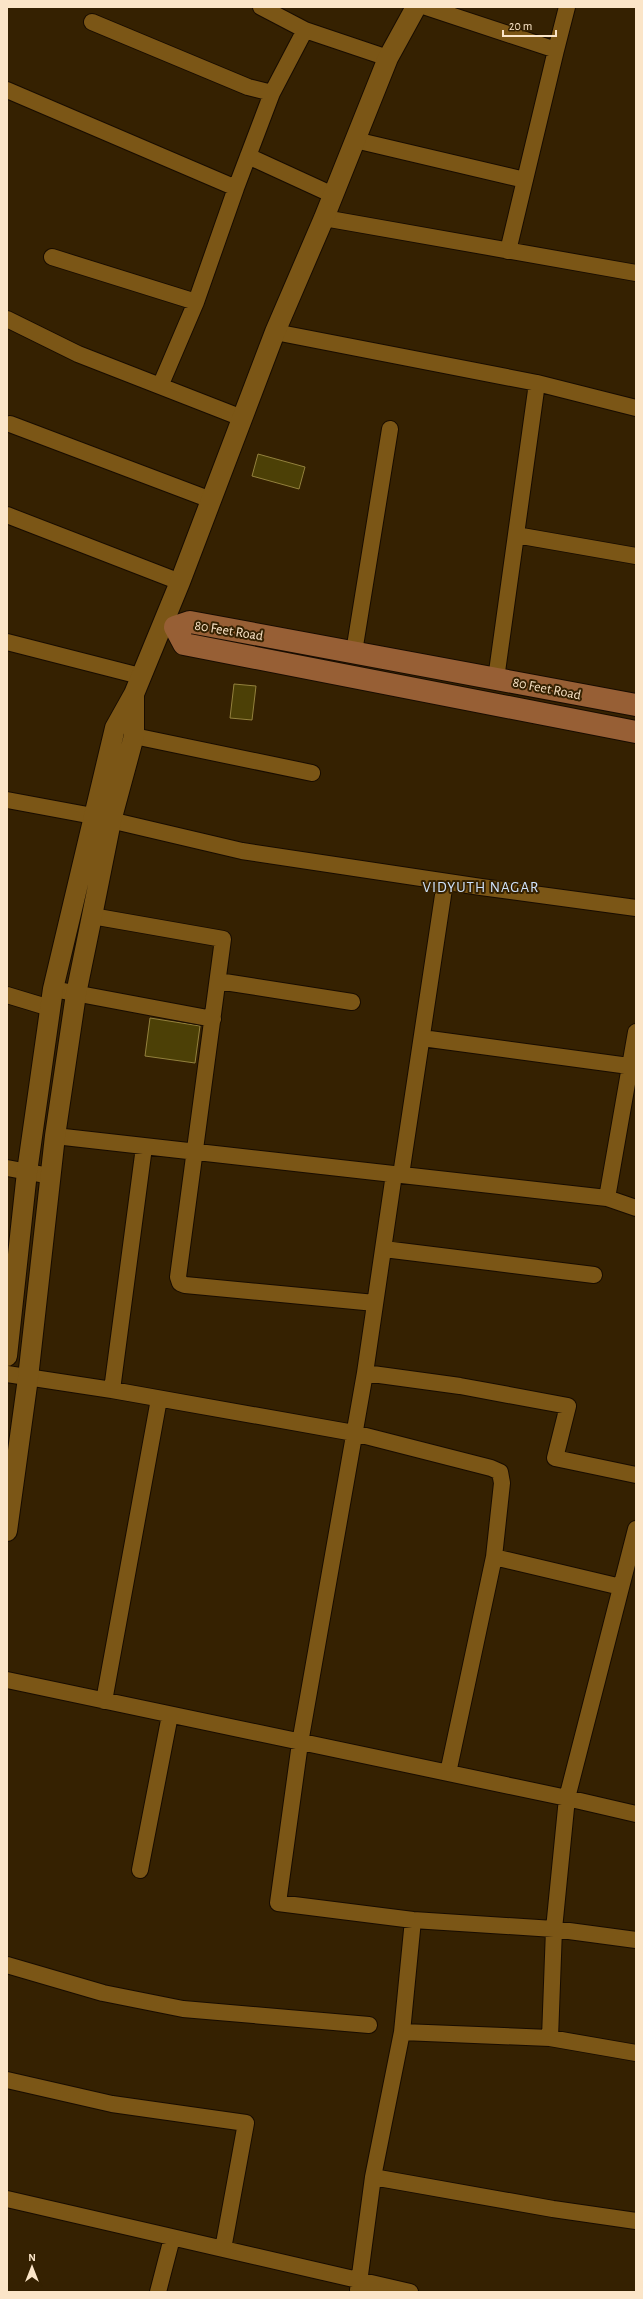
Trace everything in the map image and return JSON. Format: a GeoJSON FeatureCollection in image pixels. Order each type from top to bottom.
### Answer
{"type":"FeatureCollection","features":[{"type":"Feature","properties":{"kind":"main road","name":"80 Feet Road"},"geometry":{"type":"LineString","coordinates":[[168,626],[190,622],[636,705]]}},
{"type":"Feature","properties":{"kind":"main road","name":"80 Feet Road"},"geometry":{"type":"LineString","coordinates":[[168,626],[184,644],[636,732]]}},
{"type":"Feature","properties":{"kind":"street"},"geometry":{"type":"LineString","coordinates":[[261,7],[304,30],[388,58]]}},
{"type":"Feature","properties":{"kind":"street"},"geometry":{"type":"LineString","coordinates":[[7,1531],[28,1378],[54,1136],[76,994],[92,916],[102,818],[116,728],[168,626],[180,582],[275,332],[324,218],[388,58],[416,7]]}},
{"type":"Feature","properties":{"kind":"street"},"geometry":{"type":"LineString","coordinates":[[426,7],[556,50]]}},
{"type":"Feature","properties":{"kind":"street"},"geometry":{"type":"LineString","coordinates":[[508,251],[567,7]]}},
{"type":"Feature","properties":{"kind":"street"},"geometry":{"type":"LineString","coordinates":[[92,22],[248,87],[272,93]]}},
{"type":"Feature","properties":{"kind":"street"},"geometry":{"type":"LineString","coordinates":[[161,384],[196,302],[236,188],[272,93],[304,30]]}},
{"type":"Feature","properties":{"kind":"street"},"geometry":{"type":"LineString","coordinates":[[7,90],[236,188]]}},
{"type":"Feature","properties":{"kind":"street"},"geometry":{"type":"LineString","coordinates":[[355,140],[525,180]]}},
{"type":"Feature","properties":{"kind":"street"},"geometry":{"type":"LineString","coordinates":[[248,156],[333,195]]}},
{"type":"Feature","properties":{"kind":"street"},"geometry":{"type":"LineString","coordinates":[[324,218],[636,273]]}},
{"type":"Feature","properties":{"kind":"street"},"geometry":{"type":"LineString","coordinates":[[52,257],[196,302]]}},
{"type":"Feature","properties":{"kind":"street"},"geometry":{"type":"LineString","coordinates":[[7,319],[64,348],[161,384],[242,418]]}},
{"type":"Feature","properties":{"kind":"street"},"geometry":{"type":"LineString","coordinates":[[275,332],[537,383],[636,408]]}},
{"type":"Feature","properties":{"kind":"street"},"geometry":{"type":"LineString","coordinates":[[496,679],[537,383]]}},
{"type":"Feature","properties":{"kind":"street"},"geometry":{"type":"LineString","coordinates":[[10,424],[211,500]]}},
{"type":"Feature","properties":{"kind":"street"},"geometry":{"type":"LineString","coordinates":[[354,652],[390,429]]}},
{"type":"Feature","properties":{"kind":"street"},"geometry":{"type":"LineString","coordinates":[[7,515],[180,582]]}},
{"type":"Feature","properties":{"kind":"street"},"geometry":{"type":"LineString","coordinates":[[516,535],[636,556]]}},
{"type":"Feature","properties":{"kind":"street"},"geometry":{"type":"LineString","coordinates":[[7,642],[137,685]]}},
{"type":"Feature","properties":{"kind":"street"},"geometry":{"type":"LineString","coordinates":[[7,1356],[11,1295],[52,999],[102,818],[134,736],[137,685]]}},
{"type":"Feature","properties":{"kind":"street"},"geometry":{"type":"LineString","coordinates":[[134,736],[312,773]]}},
{"type":"Feature","properties":{"kind":"street"},"geometry":{"type":"LineString","coordinates":[[7,800],[102,818],[242,851],[445,882],[636,908]]}},
{"type":"Feature","properties":{"kind":"street"},"geometry":{"type":"LineString","coordinates":[[445,882],[422,1038],[384,1250],[365,1373],[300,1743],[278,1903],[413,1920],[554,1929],[636,1940]]}},
{"type":"Feature","properties":{"kind":"street"},"geometry":{"type":"LineString","coordinates":[[92,916],[221,938],[223,942],[178,1277],[180,1283],[186,1285],[375,1303]]}},
{"type":"Feature","properties":{"kind":"street"},"geometry":{"type":"LineString","coordinates":[[218,981],[352,1002]]}},
{"type":"Feature","properties":{"kind":"street"},"geometry":{"type":"LineString","coordinates":[[7,995],[52,999],[76,994],[213,1019]]}},
{"type":"Feature","properties":{"kind":"street"},"geometry":{"type":"LineString","coordinates":[[607,1198],[636,1032]]}},
{"type":"Feature","properties":{"kind":"street"},"geometry":{"type":"LineString","coordinates":[[422,1038],[629,1066]]}},
{"type":"Feature","properties":{"kind":"street"},"geometry":{"type":"LineString","coordinates":[[54,1136],[607,1198],[636,1208]]}},
{"type":"Feature","properties":{"kind":"street"},"geometry":{"type":"LineString","coordinates":[[112,1390],[144,1146]]}},
{"type":"Feature","properties":{"kind":"street"},"geometry":{"type":"LineString","coordinates":[[7,1168],[50,1176]]}},
{"type":"Feature","properties":{"kind":"street"},"geometry":{"type":"LineString","coordinates":[[384,1250],[594,1275]]}},
{"type":"Feature","properties":{"kind":"street"},"geometry":{"type":"LineString","coordinates":[[365,1373],[460,1386],[568,1406],[555,1458],[636,1475]]}},
{"type":"Feature","properties":{"kind":"street"},"geometry":{"type":"LineString","coordinates":[[7,1374],[112,1390],[159,1400],[354,1433],[491,1468],[500,1472],[502,1483],[494,1557],[448,1773]]}},
{"type":"Feature","properties":{"kind":"street"},"geometry":{"type":"LineString","coordinates":[[104,1701],[159,1400]]}},
{"type":"Feature","properties":{"kind":"street"},"geometry":{"type":"LineString","coordinates":[[550,2038],[554,1929],[567,1798],[636,1529]]}},
{"type":"Feature","properties":{"kind":"street"},"geometry":{"type":"LineString","coordinates":[[494,1557],[621,1587]]}},
{"type":"Feature","properties":{"kind":"street"},"geometry":{"type":"LineString","coordinates":[[7,1680],[300,1743],[567,1798],[636,1814]]}},
{"type":"Feature","properties":{"kind":"street"},"geometry":{"type":"LineString","coordinates":[[140,1870],[170,1715]]}},
{"type":"Feature","properties":{"kind":"street"},"geometry":{"type":"LineString","coordinates":[[358,2287],[373,2178],[402,2032],[413,1920]]}},
{"type":"Feature","properties":{"kind":"street"},"geometry":{"type":"LineString","coordinates":[[7,1965],[104,1993],[168,2007],[369,2025]]}},
{"type":"Feature","properties":{"kind":"street"},"geometry":{"type":"LineString","coordinates":[[402,2032],[550,2038],[636,2053]]}},
{"type":"Feature","properties":{"kind":"street"},"geometry":{"type":"LineString","coordinates":[[7,2080],[112,2104],[246,2123],[223,2249]]}},
{"type":"Feature","properties":{"kind":"street"},"geometry":{"type":"LineString","coordinates":[[373,2178],[553,2209],[636,2221]]}},
{"type":"Feature","properties":{"kind":"street"},"geometry":{"type":"LineString","coordinates":[[7,2199],[223,2249],[358,2287],[410,2292]]}},
{"type":"Feature","properties":{"kind":"street"},"geometry":{"type":"LineString","coordinates":[[158,2292],[172,2238]]}},
{"type":"Feature","properties":{"kind":"building"},"geometry":{"type":"Polygon","coordinates":[[[258,454],[305,467],[299,489],[252,476],[258,454]]]}},
{"type":"Feature","properties":{"kind":"building"},"geometry":{"type":"Polygon","coordinates":[[[234,684],[256,686],[252,720],[230,718],[234,684]]]}},
{"type":"Feature","properties":{"kind":"building"},"geometry":{"type":"Polygon","coordinates":[[[150,1018],[200,1026],[195,1063],[145,1056],[150,1018]]]}},
{"type":"Feature","properties":{"kind":"district","name":"VIDYUTH NAGAR"},"geometry":{"type":"Point","coordinates":[481,887]}}]}
